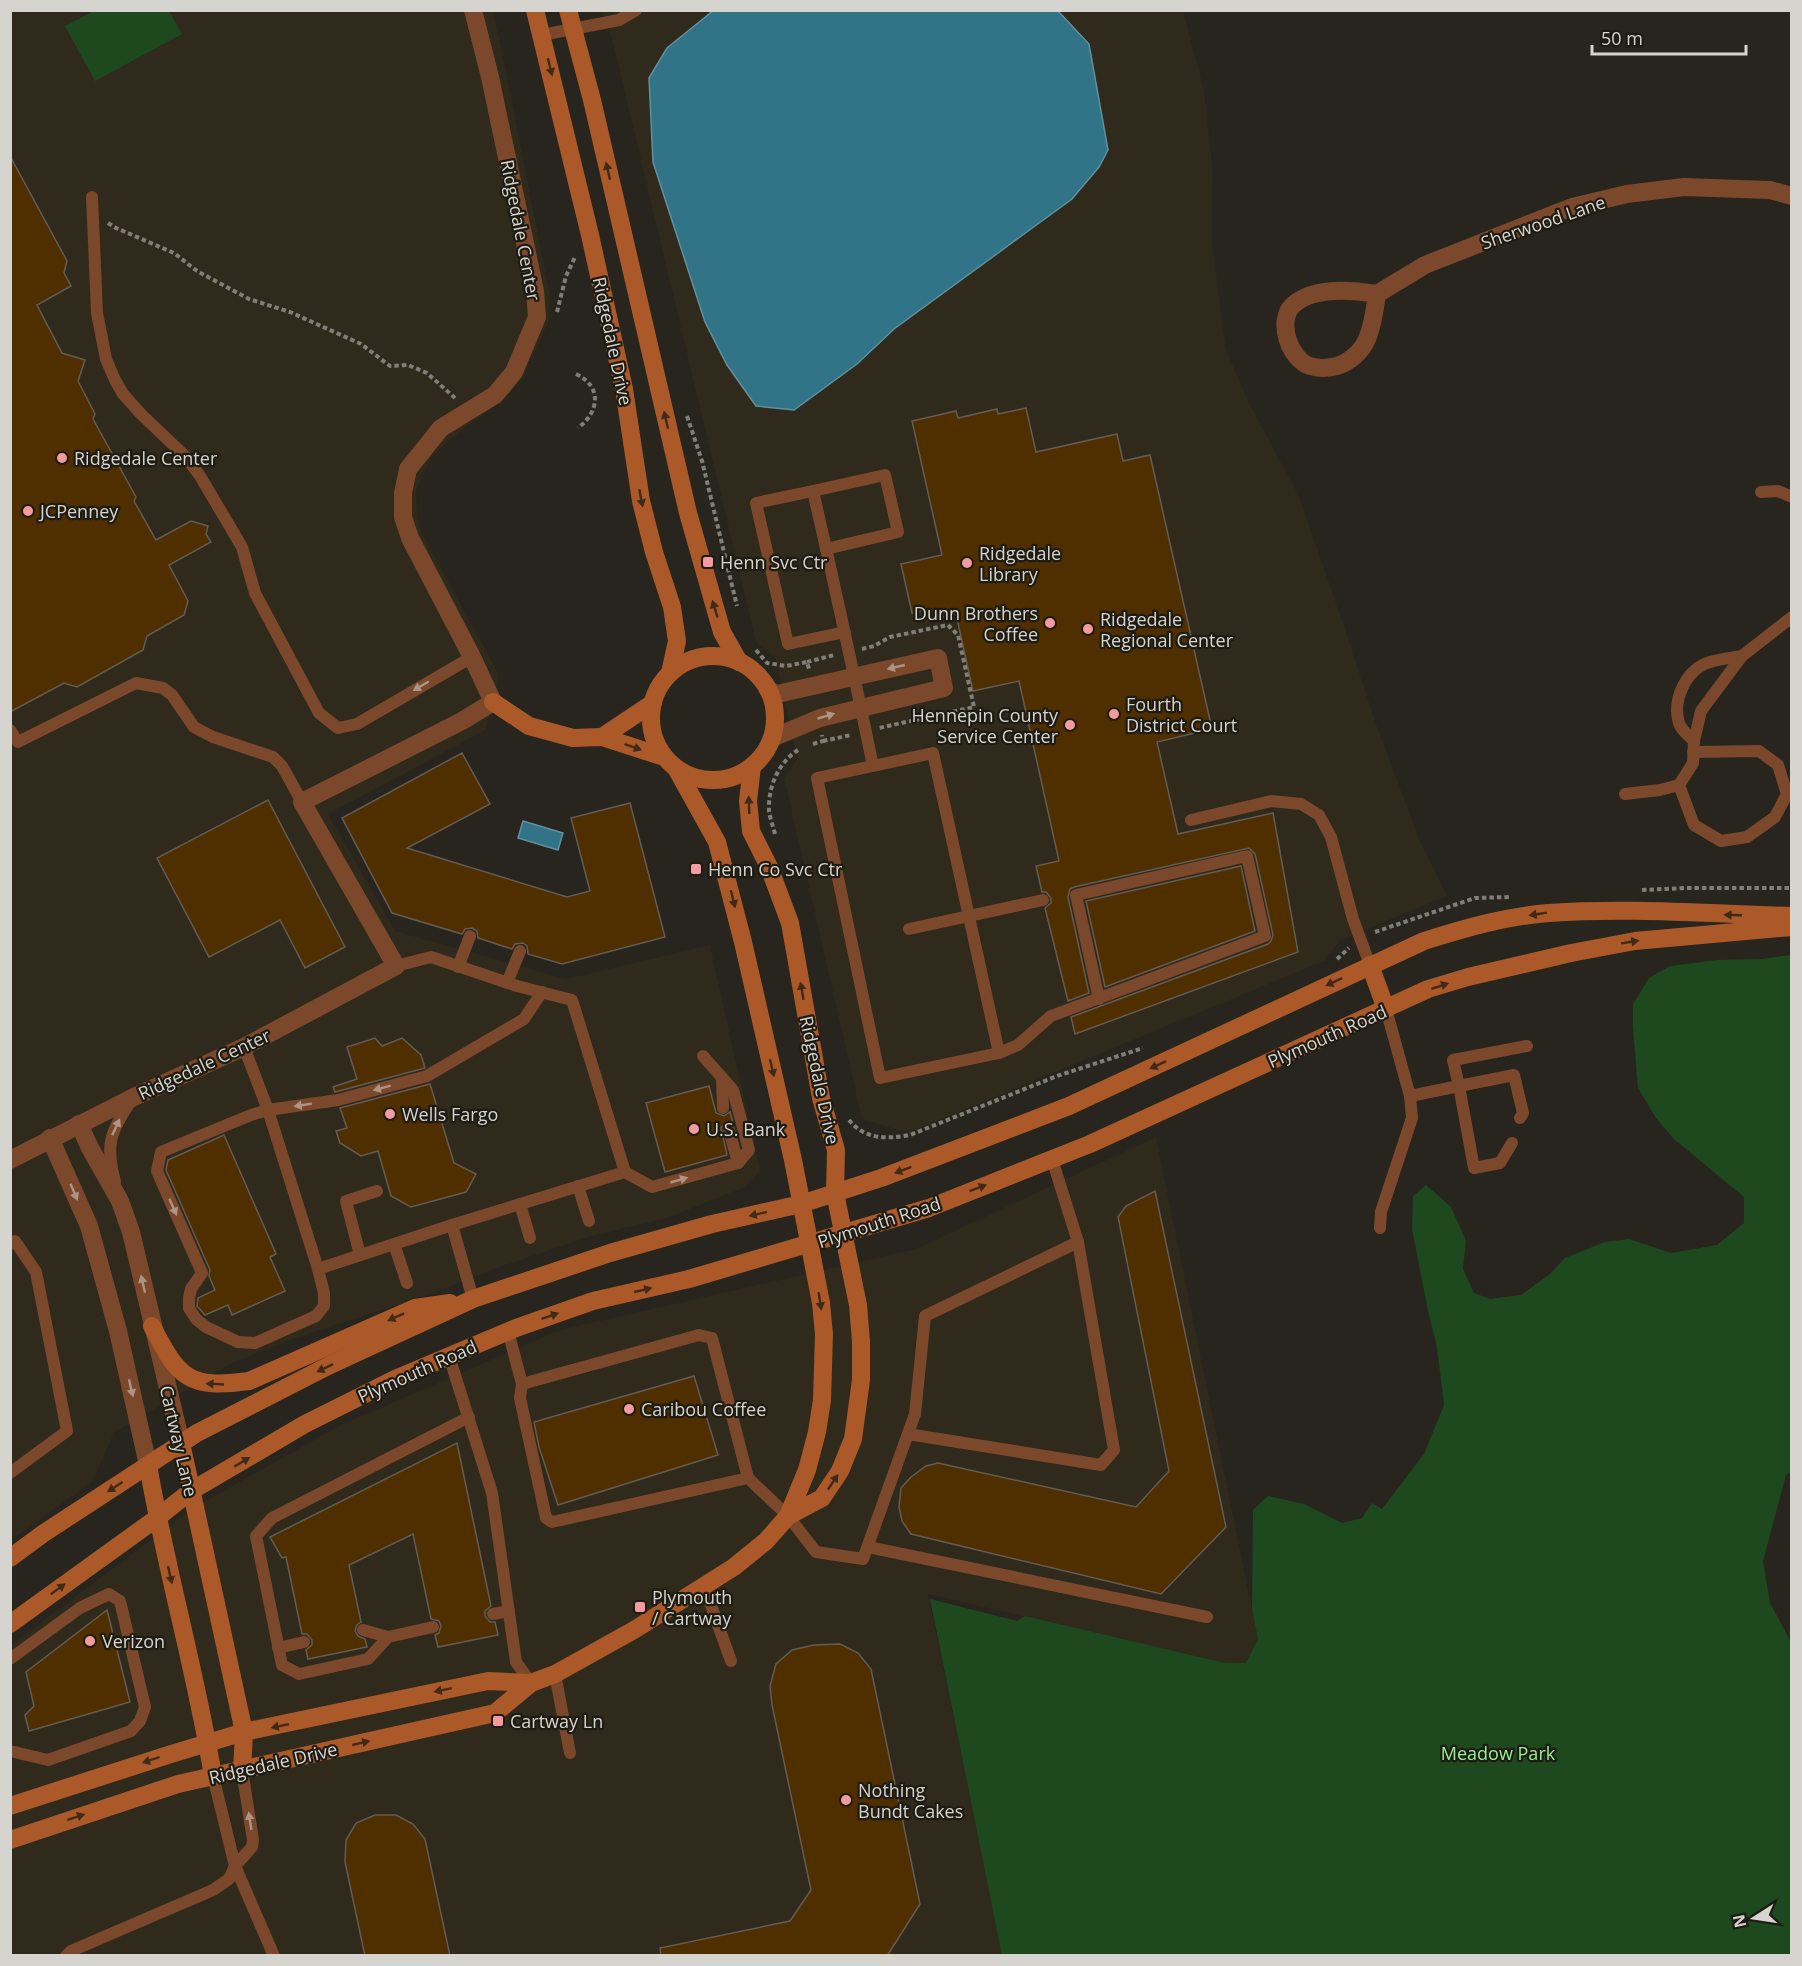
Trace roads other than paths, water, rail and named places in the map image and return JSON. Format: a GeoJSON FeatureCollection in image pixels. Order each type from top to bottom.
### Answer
{"type":"FeatureCollection","features":[{"type":"Feature","properties":{"kind":"street","name":"Ridgedale Center"},"geometry":{"type":"LineString","coordinates":[[473,10],[490,77],[535,291],[537,317],[514,372],[495,395],[441,428],[408,469],[403,494],[403,517],[423,566],[472,657],[493,702]]}},
{"type":"Feature","properties":{"kind":"street","name":"Ridgedale Drive"},"geometry":{"type":"LineString","coordinates":[[535,10],[590,235],[624,389],[641,501],[654,552],[672,606],[677,641],[670,673]]}},
{"type":"Feature","properties":{"kind":"street","name":"Ridgedale Drive"},"geometry":{"type":"LineString","coordinates":[[568,10],[595,112],[688,513],[722,632],[739,662]]}},
{"type":"Feature","properties":{"kind":"street","name":"Sherwood Lane"},"geometry":{"type":"LineString","coordinates":[[1377,294],[1425,265],[1572,207],[1627,194],[1684,188],[1770,190],[1791,196]]}},
{"type":"Feature","properties":{"kind":"street"},"geometry":{"type":"LineString","coordinates":[[1351,290],[1377,294],[1366,340],[1358,353],[1345,364],[1329,368],[1309,366],[1294,354],[1286,338],[1285,321],[1292,305],[1310,296],[1333,291],[1351,290]]}},
{"type":"Feature","properties":{"kind":"street"},"geometry":{"type":"LineString","coordinates":[[396,966],[302,802],[462,721],[493,702],[529,726],[573,738],[602,737],[670,763],[698,780],[720,780],[738,775],[752,766],[772,738],[775,722],[774,706],[768,690],[756,674],[739,662],[721,657],[703,657],[685,663],[670,673],[653,703],[651,714],[654,737],[670,763]]}},
{"type":"Feature","properties":{"kind":"street"},"geometry":{"type":"LineString","coordinates":[[768,690],[777,694],[938,658],[944,688],[861,706],[820,718],[772,738]]}},
{"type":"Feature","properties":{"kind":"street"},"geometry":{"type":"LineString","coordinates":[[602,737],[653,703]]}},
{"type":"Feature","properties":{"kind":"street","name":"Ridgedale Drive"},"geometry":{"type":"LineString","coordinates":[[10,1840],[178,1784],[495,1713],[531,1683],[555,1674],[634,1630],[734,1567],[766,1541],[788,1516],[807,1470],[817,1432],[822,1400],[824,1334],[821,1303],[751,976],[717,842],[670,763]]}},
{"type":"Feature","properties":{"kind":"street","name":"Ridgedale Drive"},"geometry":{"type":"LineString","coordinates":[[752,766],[748,801],[751,831],[770,867],[790,922],[821,1098],[836,1150],[835,1192],[858,1305],[861,1341],[861,1380],[853,1439],[840,1471],[822,1498],[788,1516]]}},
{"type":"Feature","properties":{"kind":"street"},"geometry":{"type":"LineString","coordinates":[[10,1558],[181,1443],[272,1393],[473,1299],[559,1268],[712,1224],[801,1204],[881,1178],[1069,1106],[1424,941],[1464,928],[1548,913],[1615,911],[1791,916]]}},
{"type":"Feature","properties":{"kind":"street","name":"Plymouth Road"},"geometry":{"type":"LineString","coordinates":[[10,1624],[158,1518],[191,1491],[305,1424],[395,1379],[508,1331],[593,1301],[689,1279],[929,1208],[1090,1144],[1428,989],[1468,976],[1635,941],[1791,927]]}},
{"type":"Feature","properties":{"kind":"street"},"geometry":{"type":"LineString","coordinates":[[1370,965],[1386,1010]]}},
{"type":"Feature","properties":{"kind":"street","name":"Ridgedale Center"},"geometry":{"type":"LineString","coordinates":[[10,1160],[134,1097],[244,1047],[396,966]]}},
{"type":"Feature","properties":{"kind":"street","name":"Cartway Lane"},"geometry":{"type":"LineString","coordinates":[[79,1124],[120,1201],[131,1232],[181,1443],[243,1732],[242,1770]]}},
{"type":"Feature","properties":{"kind":"street","name":"Cartway Lane"},"geometry":{"type":"LineString","coordinates":[[50,1138],[89,1226],[118,1331],[213,1776]]}},
{"type":"Feature","properties":{"kind":"street"},"geometry":{"type":"LineString","coordinates":[[152,1326],[167,1356],[182,1372],[200,1383],[223,1384],[249,1381],[415,1308],[473,1299]]}},
{"type":"Feature","properties":{"kind":"street","name":"Ridgedale Drive"},"geometry":{"type":"LineString","coordinates":[[10,1806],[243,1732],[488,1681],[531,1683]]}},
{"type":"Feature","properties":{"kind":"lane"},"geometry":{"type":"LineString","coordinates":[[542,35],[636,10]]}},
{"type":"Feature","properties":{"kind":"lane"},"geometry":{"type":"LineString","coordinates":[[92,197],[97,313],[106,359],[123,394],[184,456],[200,476],[242,547],[255,593],[319,713],[338,728],[357,723],[472,657]]}},
{"type":"Feature","properties":{"kind":"lane"},"geometry":{"type":"LineString","coordinates":[[826,549],[898,532],[885,475],[756,503],[788,644],[845,632]]}},
{"type":"Feature","properties":{"kind":"lane"},"geometry":{"type":"LineString","coordinates":[[813,491],[873,766]]}},
{"type":"Feature","properties":{"kind":"lane"},"geometry":{"type":"LineString","coordinates":[[1761,492],[1778,491],[1791,497]]}},
{"type":"Feature","properties":{"kind":"lane"},"geometry":{"type":"LineString","coordinates":[[1625,794],[1660,790],[1679,784],[1693,763],[1701,711],[1742,656],[1791,617]]}},
{"type":"Feature","properties":{"kind":"lane"},"geometry":{"type":"LineString","coordinates":[[1694,747],[1679,726],[1677,707],[1682,688],[1694,670],[1708,662],[1742,656]]}},
{"type":"Feature","properties":{"kind":"lane"},"geometry":{"type":"LineString","coordinates":[[10,730],[18,742],[136,683],[163,688],[172,695],[194,727],[213,737],[273,757],[282,766],[302,802]]}},
{"type":"Feature","properties":{"kind":"lane"},"geometry":{"type":"LineString","coordinates":[[1679,784],[1694,825],[1721,841],[1747,837],[1775,818],[1787,794],[1778,765],[1759,751],[1694,747]]}},
{"type":"Feature","properties":{"kind":"lane"},"geometry":{"type":"LineString","coordinates":[[999,1053],[933,753],[817,778],[880,1078],[999,1053],[1018,1045],[1051,1016],[1099,999],[1265,936],[1247,856],[1076,895],[1099,999]]}},
{"type":"Feature","properties":{"kind":"lane"},"geometry":{"type":"LineString","coordinates":[[1191,820],[1271,801],[1301,804],[1319,815],[1330,837],[1353,919],[1370,965]]}},
{"type":"Feature","properties":{"kind":"lane"},"geometry":{"type":"LineString","coordinates":[[909,929],[1043,900]]}},
{"type":"Feature","properties":{"kind":"lane"},"geometry":{"type":"LineString","coordinates":[[458,967],[470,936]]}},
{"type":"Feature","properties":{"kind":"lane"},"geometry":{"type":"LineString","coordinates":[[507,983],[520,951]]}},
{"type":"Feature","properties":{"kind":"lane"},"geometry":{"type":"LineString","coordinates":[[396,966],[431,957],[507,983],[572,1000],[625,1172],[652,1187],[738,1163],[749,1150],[734,1090],[703,1056]]}},
{"type":"Feature","properties":{"kind":"lane"},"geometry":{"type":"LineString","coordinates":[[244,1047],[268,1110],[324,1293],[324,1306],[316,1316],[255,1343],[238,1342],[206,1327],[195,1319],[189,1308],[191,1289],[202,1273],[157,1171],[161,1152],[268,1110],[338,1100],[427,1076],[525,1019],[542,993]]}},
{"type":"Feature","properties":{"kind":"lane"},"geometry":{"type":"LineString","coordinates":[[1380,1228],[1381,1212],[1412,1118],[1410,1096],[1386,1010]]}},
{"type":"Feature","properties":{"kind":"lane"},"geometry":{"type":"LineString","coordinates":[[1512,1143],[1500,1163],[1474,1168],[1454,1060],[1527,1046]]}},
{"type":"Feature","properties":{"kind":"lane"},"geometry":{"type":"LineString","coordinates":[[1410,1096],[1514,1075],[1523,1113],[1520,1118]]}},
{"type":"Feature","properties":{"kind":"lane"},"geometry":{"type":"LineString","coordinates":[[723,1078],[723,1108]]}},
{"type":"Feature","properties":{"kind":"lane"},"geometry":{"type":"LineString","coordinates":[[120,1201],[110,1162],[110,1139],[134,1097]]}},
{"type":"Feature","properties":{"kind":"lane"},"geometry":{"type":"LineString","coordinates":[[729,1130],[738,1163]]}},
{"type":"Feature","properties":{"kind":"lane"},"geometry":{"type":"LineString","coordinates":[[908,1434],[1101,1465],[1114,1450],[1078,1242],[1052,1159]]}},
{"type":"Feature","properties":{"kind":"lane"},"geometry":{"type":"LineString","coordinates":[[318,1269],[625,1172]]}},
{"type":"Feature","properties":{"kind":"lane"},"geometry":{"type":"LineString","coordinates":[[579,1186],[589,1221]]}},
{"type":"Feature","properties":{"kind":"lane"},"geometry":{"type":"LineString","coordinates":[[360,1255],[346,1201],[377,1191]]}},
{"type":"Feature","properties":{"kind":"lane"},"geometry":{"type":"LineString","coordinates":[[520,1204],[530,1238]]}},
{"type":"Feature","properties":{"kind":"lane"},"geometry":{"type":"LineString","coordinates":[[452,1225],[473,1299]]}},
{"type":"Feature","properties":{"kind":"lane"},"geometry":{"type":"LineString","coordinates":[[10,1244],[15,1241],[36,1272],[67,1431],[10,1473]]}},
{"type":"Feature","properties":{"kind":"lane"},"geometry":{"type":"LineString","coordinates":[[522,1384],[699,1335],[712,1338],[748,1478],[788,1516],[816,1552],[863,1559],[915,1414],[925,1316],[1078,1242]]}},
{"type":"Feature","properties":{"kind":"lane"},"geometry":{"type":"LineString","coordinates":[[394,1244],[407,1283]]}},
{"type":"Feature","properties":{"kind":"lane"},"geometry":{"type":"LineString","coordinates":[[508,1331],[522,1384],[520,1398],[546,1518],[552,1522],[748,1478]]}},
{"type":"Feature","properties":{"kind":"lane"},"geometry":{"type":"LineString","coordinates":[[449,1356],[492,1493],[516,1662],[531,1683]]}},
{"type":"Feature","properties":{"kind":"lane"},"geometry":{"type":"LineString","coordinates":[[388,1637],[368,1659],[299,1674],[282,1665],[256,1536],[272,1518],[469,1417]]}},
{"type":"Feature","properties":{"kind":"lane"},"geometry":{"type":"LineString","coordinates":[[868,1547],[1207,1617]]}},
{"type":"Feature","properties":{"kind":"lane"},"geometry":{"type":"LineString","coordinates":[[704,1586],[731,1661]]}},
{"type":"Feature","properties":{"kind":"lane"},"geometry":{"type":"LineString","coordinates":[[10,1659],[80,1608],[109,1594],[120,1601],[145,1707],[140,1721],[131,1731],[48,1760],[10,1751]]}},
{"type":"Feature","properties":{"kind":"lane"},"geometry":{"type":"LineString","coordinates":[[493,1614],[509,1611]]}},
{"type":"Feature","properties":{"kind":"lane"},"geometry":{"type":"LineString","coordinates":[[363,1630],[388,1637],[433,1627]]}},
{"type":"Feature","properties":{"kind":"lane"},"geometry":{"type":"LineString","coordinates":[[278,1648],[304,1642]]}},
{"type":"Feature","properties":{"kind":"lane"},"geometry":{"type":"LineString","coordinates":[[555,1674],[570,1754]]}},
{"type":"Feature","properties":{"kind":"lane"},"geometry":{"type":"LineString","coordinates":[[66,1956],[71,1951],[213,1890],[229,1879],[235,1866],[252,1847],[253,1840],[242,1770]]}},
{"type":"Feature","properties":{"kind":"lane"},"geometry":{"type":"LineString","coordinates":[[213,1776],[235,1866],[274,1956]]}},
{"type":"Feature","properties":{"kind":"water"},"geometry":{"type":"Polygon","coordinates":[[[714,10],[1058,11],[1089,44],[1108,150],[1099,167],[1072,199],[894,329],[857,364],[794,410],[756,406],[727,365],[705,322],[653,162],[649,78],[667,48],[714,10]]]}},
{"type":"Feature","properties":{"kind":"water"},"geometry":{"type":"Polygon","coordinates":[[[523,821],[563,833],[558,850],[518,838],[523,821]]]}},
{"type":"Feature","properties":{"kind":"place","name":"Ridgedale Center"},"geometry":{"type":"Point","coordinates":[62,458]}},
{"type":"Feature","properties":{"kind":"place","name":"JCPenney"},"geometry":{"type":"Point","coordinates":[28,511]}},
{"type":"Feature","properties":{"kind":"place","name":"Henn Svc Ctr"},"geometry":{"type":"Point","coordinates":[708,562]}},
{"type":"Feature","properties":{"kind":"place","name":"Ridgedale Library"},"geometry":{"type":"Point","coordinates":[967,563]}},
{"type":"Feature","properties":{"kind":"place","name":"Dunn Brothers Coffee"},"geometry":{"type":"Point","coordinates":[1050,623]}},
{"type":"Feature","properties":{"kind":"place","name":"Ridgedale Regional Center"},"geometry":{"type":"Point","coordinates":[1088,629]}},
{"type":"Feature","properties":{"kind":"place","name":"Fourth District Court"},"geometry":{"type":"Point","coordinates":[1114,714]}},
{"type":"Feature","properties":{"kind":"place","name":"Hennepin County Service Center"},"geometry":{"type":"Point","coordinates":[1070,725]}},
{"type":"Feature","properties":{"kind":"place","name":"Henn Co Svc Ctr"},"geometry":{"type":"Point","coordinates":[696,869]}},
{"type":"Feature","properties":{"kind":"place","name":"Wells Fargo"},"geometry":{"type":"Point","coordinates":[390,1114]}},
{"type":"Feature","properties":{"kind":"place","name":"U.S. Bank"},"geometry":{"type":"Point","coordinates":[694,1129]}},
{"type":"Feature","properties":{"kind":"place","name":"Caribou Coffee"},"geometry":{"type":"Point","coordinates":[629,1409]}},
{"type":"Feature","properties":{"kind":"place","name":"Plymouth / Cartway"},"geometry":{"type":"Point","coordinates":[640,1607]}},
{"type":"Feature","properties":{"kind":"place","name":"Verizon"},"geometry":{"type":"Point","coordinates":[90,1641]}},
{"type":"Feature","properties":{"kind":"place","name":"Cartway Ln"},"geometry":{"type":"Point","coordinates":[498,1721]}},
{"type":"Feature","properties":{"kind":"place","name":"Nothing Bundt Cakes"},"geometry":{"type":"Point","coordinates":[846,1800]}},
{"type":"Feature","properties":{"kind":"park label","name":"Meadow Park"},"geometry":{"type":"Point","coordinates":[1498,1753]}}]}
